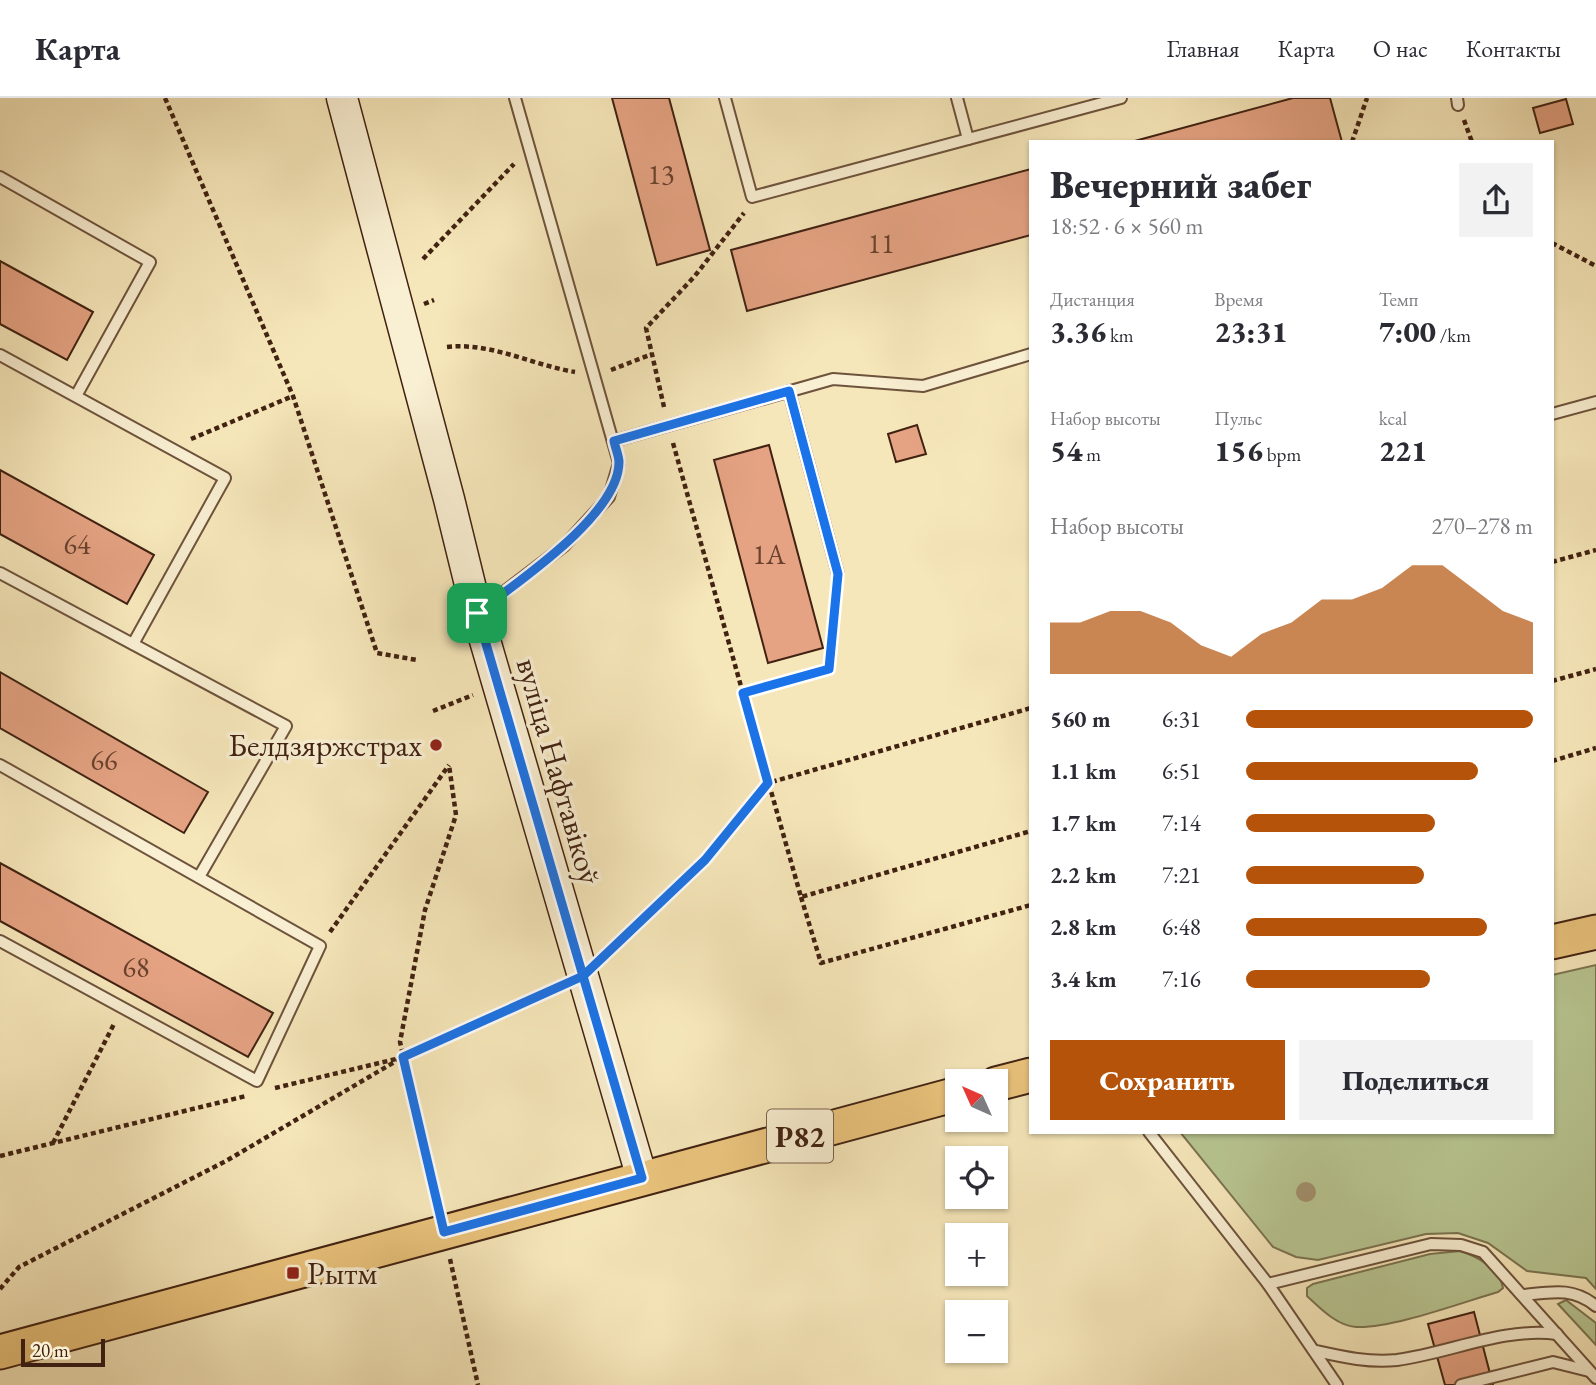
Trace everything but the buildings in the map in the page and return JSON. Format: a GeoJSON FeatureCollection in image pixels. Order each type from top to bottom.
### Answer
{"type":"FeatureCollection","features":[{"type":"Feature","properties":{"kind":"main road"},"geometry":{"type":"LineString","coordinates":[[1554,942],[1596,932]]}},
{"type":"Feature","properties":{"kind":"main road"},"geometry":{"type":"LineString","coordinates":[[1008,1081],[1029,1076]]}},
{"type":"Feature","properties":{"kind":"main road","name":"Р82"},"geometry":{"type":"LineString","coordinates":[[0,1352],[945,1097]]}},
{"type":"Feature","properties":{"kind":"street","name":"вуліца Нафтавікоў"},"geometry":{"type":"LineString","coordinates":[[342,98],[497,686],[642,1178]]}},
{"type":"Feature","properties":{"kind":"lane"},"geometry":{"type":"LineString","coordinates":[[477,613],[564,546],[609,497],[619,463],[597,375],[515,98]]}},
{"type":"Feature","properties":{"kind":"lane"},"geometry":{"type":"LineString","coordinates":[[725,98],[752,197],[1121,98]]}},
{"type":"Feature","properties":{"kind":"lane"},"geometry":{"type":"LineString","coordinates":[[957,98],[968,139]]}},
{"type":"Feature","properties":{"kind":"lane"},"geometry":{"type":"LineString","coordinates":[[0,177],[150,262],[76,396]]}},
{"type":"Feature","properties":{"kind":"lane"},"geometry":{"type":"LineString","coordinates":[[0,355],[225,478],[133,644]]}},
{"type":"Feature","properties":{"kind":"lane"},"geometry":{"type":"LineString","coordinates":[[614,441],[833,379],[923,386],[1029,355]]}},
{"type":"Feature","properties":{"kind":"lane"},"geometry":{"type":"LineString","coordinates":[[789,391],[838,574]]}},
{"type":"Feature","properties":{"kind":"lane"},"geometry":{"type":"LineString","coordinates":[[1554,413],[1596,402]]}},
{"type":"Feature","properties":{"kind":"lane"},"geometry":{"type":"LineString","coordinates":[[0,573],[285,726],[199,877]]}},
{"type":"Feature","properties":{"kind":"lane"},"geometry":{"type":"LineString","coordinates":[[0,765],[320,946],[257,1081],[0,941]]}},
{"type":"Feature","properties":{"kind":"lane"},"geometry":{"type":"LineString","coordinates":[[1151,1134],[1268,1284],[1338,1385]]}},
{"type":"Feature","properties":{"kind":"lane"},"geometry":{"type":"LineString","coordinates":[[1268,1284],[1431,1244],[1461,1245],[1483,1252],[1593,1375]]}},
{"type":"Feature","properties":{"kind":"lane"},"geometry":{"type":"LineString","coordinates":[[1524,1295],[1563,1290],[1581,1295],[1596,1306]]}},
{"type":"Feature","properties":{"kind":"lane"},"geometry":{"type":"LineString","coordinates":[[1316,1351],[1356,1360],[1396,1360],[1537,1331],[1557,1334]]}},
{"type":"Feature","properties":{"kind":"lane"},"geometry":{"type":"LineString","coordinates":[[1461,1385],[1553,1362],[1593,1375]]}},
{"type":"Feature","properties":{"kind":"path"},"geometry":{"type":"LineString","coordinates":[[165,98],[293,396],[377,653],[417,660]]}},
{"type":"Feature","properties":{"kind":"path"},"geometry":{"type":"LineString","coordinates":[[1353,140],[1367,98]]}},
{"type":"Feature","properties":{"kind":"path"},"geometry":{"type":"LineString","coordinates":[[423,259],[530,148]]}},
{"type":"Feature","properties":{"kind":"path"},"geometry":{"type":"LineString","coordinates":[[758,196],[694,277],[646,328],[668,426],[821,963],[1029,906]]}},
{"type":"Feature","properties":{"kind":"path"},"geometry":{"type":"LineString","coordinates":[[1554,244],[1596,266]]}},
{"type":"Feature","properties":{"kind":"path"},"geometry":{"type":"LineString","coordinates":[[447,347],[471,344],[554,369],[597,375],[652,354]]}},
{"type":"Feature","properties":{"kind":"path"},"geometry":{"type":"LineString","coordinates":[[170,448],[293,396]]}},
{"type":"Feature","properties":{"kind":"path"},"geometry":{"type":"LineString","coordinates":[[1554,561],[1596,550]]}},
{"type":"Feature","properties":{"kind":"path"},"geometry":{"type":"LineString","coordinates":[[743,693],[829,669],[838,574]]}},
{"type":"Feature","properties":{"kind":"path"},"geometry":{"type":"LineString","coordinates":[[1554,680],[1596,669]]}},
{"type":"Feature","properties":{"kind":"path"},"geometry":{"type":"LineString","coordinates":[[433,711],[497,686]]}},
{"type":"Feature","properties":{"kind":"path"},"geometry":{"type":"LineString","coordinates":[[0,1289],[19,1267],[226,1161],[403,1057],[583,976],[705,860],[768,783],[1029,709]]}},
{"type":"Feature","properties":{"kind":"path"},"geometry":{"type":"LineString","coordinates":[[1554,760],[1596,748]]}},
{"type":"Feature","properties":{"kind":"path"},"geometry":{"type":"LineString","coordinates":[[320,946],[449,765],[456,815],[425,910],[400,1042],[478,1385]]}},
{"type":"Feature","properties":{"kind":"path"},"geometry":{"type":"LineString","coordinates":[[801,897],[1029,832]]}},
{"type":"Feature","properties":{"kind":"path"},"geometry":{"type":"LineString","coordinates":[[53,1143],[123,1008]]}},
{"type":"Feature","properties":{"kind":"path"},"geometry":{"type":"LineString","coordinates":[[272,1089],[403,1057]]}},
{"type":"Feature","properties":{"kind":"path"},"geometry":{"type":"LineString","coordinates":[[0,1156],[260,1092]]}},
{"type":"Feature","properties":{"kind":"green space"},"geometry":{"type":"Polygon","coordinates":[[[1596,965],[1596,1289],[1586,1278],[1527,1271],[1488,1243],[1458,1233],[1426,1234],[1318,1260],[1296,1257],[1273,1247],[1182,1134],[1554,1134],[1554,975],[1596,965]]]}},
{"type":"Feature","properties":{"kind":"green space"},"geometry":{"type":"Polygon","coordinates":[[[1460,1251],[1493,1269],[1503,1288],[1498,1292],[1427,1314],[1388,1324],[1356,1327],[1329,1316],[1307,1296],[1307,1288],[1313,1284],[1430,1254],[1460,1251]]]}},
{"type":"Feature","properties":{"kind":"green space"},"geometry":{"type":"Polygon","coordinates":[[[1566,1300],[1596,1323],[1596,1345],[1558,1304],[1566,1300]]]}},
{"type":"Feature","properties":{"kind":"place","name":"Белдзяржстрах"},"geometry":{"type":"Point","coordinates":[436,745]}},
{"type":"Feature","properties":{"kind":"place","name":"Рытм"},"geometry":{"type":"Point","coordinates":[293,1273]}},
{"type":"Feature","properties":{"kind":"route"},"geometry":{"type":"LineString","coordinates":[[477,613],[564,546],[609,497],[619,463],[614,441],[789,391],[838,574],[829,669],[743,693],[768,783],[705,860],[583,976],[642,1178],[444,1232],[403,1057],[583,976],[477,613]]}}]}
